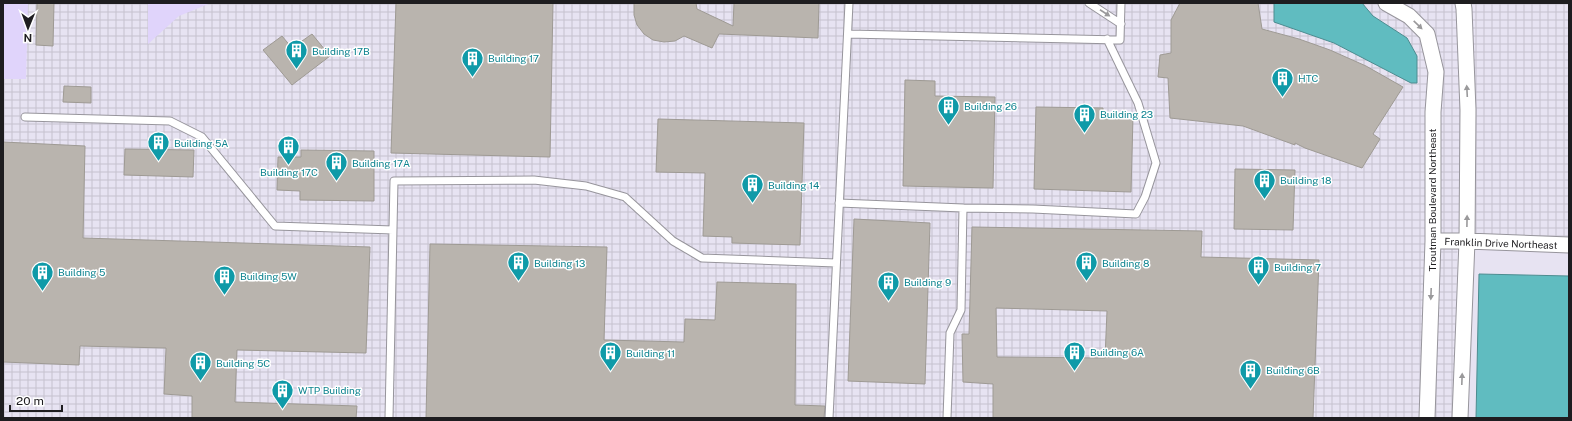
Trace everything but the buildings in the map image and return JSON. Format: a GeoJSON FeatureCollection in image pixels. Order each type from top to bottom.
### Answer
{"type":"FeatureCollection","features":[{"type":"Feature","properties":{"kind":"street","name":"Troutman Boulevard Northeast"},"geometry":{"type":"LineString","coordinates":[[1386,3],[1409,16],[1428,34],[1436,72],[1433,112],[1433,241],[1427,418]]}},
{"type":"Feature","properties":{"kind":"street"},"geometry":{"type":"LineString","coordinates":[[1460,418],[1467,241],[1468,110],[1463,3]]}},
{"type":"Feature","properties":{"kind":"street","name":"Franklin Drive Northeast"},"geometry":{"type":"LineString","coordinates":[[1433,241],[1569,245]]}},
{"type":"Feature","properties":{"kind":"lane"},"geometry":{"type":"LineString","coordinates":[[829,418],[849,3]]}},
{"type":"Feature","properties":{"kind":"lane"},"geometry":{"type":"LineString","coordinates":[[1089,3],[1121,24]]}},
{"type":"Feature","properties":{"kind":"lane"},"geometry":{"type":"LineString","coordinates":[[848,34],[1120,40],[1121,3]]}},
{"type":"Feature","properties":{"kind":"lane"},"geometry":{"type":"LineString","coordinates":[[839,204],[1033,209],[1136,214],[1145,197],[1156,163],[1138,103],[1107,39]]}},
{"type":"Feature","properties":{"kind":"lane"},"geometry":{"type":"LineString","coordinates":[[25,117],[170,121],[202,137],[275,226],[393,230]]}},
{"type":"Feature","properties":{"kind":"lane"},"geometry":{"type":"LineString","coordinates":[[389,418],[394,181],[534,180],[586,186],[625,196],[673,241],[702,258],[836,263]]}},
{"type":"Feature","properties":{"kind":"lane"},"geometry":{"type":"LineString","coordinates":[[947,418],[950,333],[961,310],[963,208]]}},
{"type":"Feature","properties":{"kind":"shaded area"},"geometry":{"type":"Polygon","coordinates":[[[3,3],[1569,3],[1569,244],[1458,239],[1453,418],[3,418],[3,3]]]}},
{"type":"Feature","properties":{"kind":"shaded area"},"geometry":{"type":"Polygon","coordinates":[[[3,3],[28,3],[26,79],[3,79],[3,3]]]}},
{"type":"Feature","properties":{"kind":"shaded area"},"geometry":{"type":"Polygon","coordinates":[[[148,3],[211,3],[179,16],[148,44],[148,3]]]}},
{"type":"Feature","properties":{"kind":"shaded area"},"geometry":{"type":"Polygon","coordinates":[[[1458,239],[1569,244],[1569,276],[1479,274],[1476,418],[1453,418],[1458,239]]]}},
{"type":"Feature","properties":{"kind":"water"},"geometry":{"type":"Polygon","coordinates":[[[1274,3],[1362,3],[1373,16],[1407,38],[1417,56],[1417,83],[1411,83],[1334,43],[1274,22],[1274,3]]]}},
{"type":"Feature","properties":{"kind":"water"},"geometry":{"type":"Polygon","coordinates":[[[1479,274],[1569,276],[1569,418],[1476,418],[1479,274]]]}},
{"type":"Feature","properties":{"kind":"place","name":"Building 17B"},"geometry":{"type":"Point","coordinates":[296,70]}},
{"type":"Feature","properties":{"kind":"place","name":"Building 17"},"geometry":{"type":"Point","coordinates":[472,78]}},
{"type":"Feature","properties":{"kind":"place","name":"HTC"},"geometry":{"type":"Point","coordinates":[1282,98]}},
{"type":"Feature","properties":{"kind":"place","name":"Building 26"},"geometry":{"type":"Point","coordinates":[949,126]}},
{"type":"Feature","properties":{"kind":"place","name":"Building 23"},"geometry":{"type":"Point","coordinates":[1084,134]}},
{"type":"Feature","properties":{"kind":"place","name":"Building 5A"},"geometry":{"type":"Point","coordinates":[159,162]}},
{"type":"Feature","properties":{"kind":"place","name":"Building 17C"},"geometry":{"type":"Point","coordinates":[289,166]}},
{"type":"Feature","properties":{"kind":"place","name":"Building 17A"},"geometry":{"type":"Point","coordinates":[337,182]}},
{"type":"Feature","properties":{"kind":"place","name":"Building 18"},"geometry":{"type":"Point","coordinates":[1264,200]}},
{"type":"Feature","properties":{"kind":"place","name":"Building 14"},"geometry":{"type":"Point","coordinates":[753,204]}},
{"type":"Feature","properties":{"kind":"place","name":"Building 13"},"geometry":{"type":"Point","coordinates":[518,282]}},
{"type":"Feature","properties":{"kind":"place","name":"Building 8"},"geometry":{"type":"Point","coordinates":[1086,282]}},
{"type":"Feature","properties":{"kind":"place","name":"Building 7"},"geometry":{"type":"Point","coordinates":[1259,286]}},
{"type":"Feature","properties":{"kind":"place","name":"Building 5"},"geometry":{"type":"Point","coordinates":[42,292]}},
{"type":"Feature","properties":{"kind":"place","name":"Building 5W"},"geometry":{"type":"Point","coordinates":[225,296]}},
{"type":"Feature","properties":{"kind":"place","name":"Building 9"},"geometry":{"type":"Point","coordinates":[889,302]}},
{"type":"Feature","properties":{"kind":"place","name":"Building 11"},"geometry":{"type":"Point","coordinates":[611,372]}},
{"type":"Feature","properties":{"kind":"place","name":"Building 6A"},"geometry":{"type":"Point","coordinates":[1075,372]}},
{"type":"Feature","properties":{"kind":"place","name":"Building 5C"},"geometry":{"type":"Point","coordinates":[200,382]}},
{"type":"Feature","properties":{"kind":"place","name":"Building 6B"},"geometry":{"type":"Point","coordinates":[1251,390]}},
{"type":"Feature","properties":{"kind":"place","name":"WTP Building"},"geometry":{"type":"Point","coordinates":[283,410]}}]}
